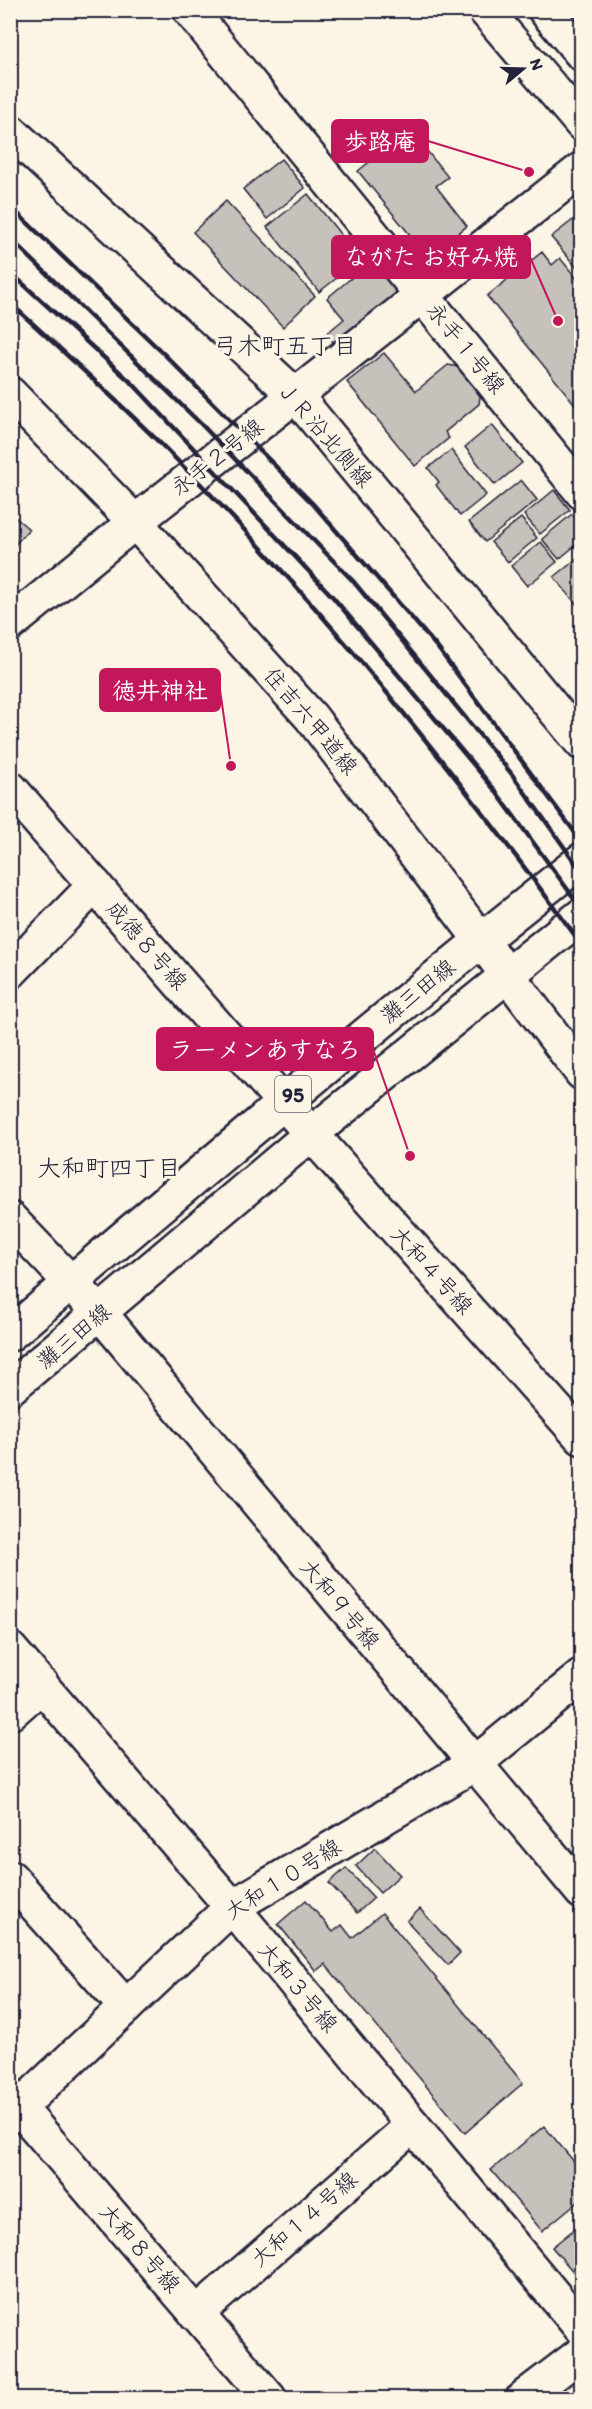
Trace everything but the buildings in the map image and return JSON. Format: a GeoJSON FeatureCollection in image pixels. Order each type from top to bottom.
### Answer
{"type":"FeatureCollection","features":[{"type":"Feature","properties":{"kind":"street","name":"永手１号線"},"geometry":{"type":"LineString","coordinates":[[190,10],[582,492]]}},
{"type":"Feature","properties":{"kind":"street"},"geometry":{"type":"LineString","coordinates":[[485,10],[582,124]]}},
{"type":"Feature","properties":{"kind":"street"},"geometry":{"type":"LineString","coordinates":[[545,10],[582,54]]}},
{"type":"Feature","properties":{"kind":"street","name":"ＪＲ沿北側線"},"geometry":{"type":"LineString","coordinates":[[10,131],[296,396],[582,742]]}},
{"type":"Feature","properties":{"kind":"street","name":"永手２号線"},"geometry":{"type":"LineString","coordinates":[[10,624],[422,293],[582,169]]}},
{"type":"Feature","properties":{"kind":"street","name":"住吉六甲道線"},"geometry":{"type":"LineString","coordinates":[[10,394],[135,522],[311,717],[482,938],[582,1073]]}},
{"type":"Feature","properties":{"kind":"street","name":"成徳８号線"},"geometry":{"type":"LineString","coordinates":[[10,788],[283,1102]]}},
{"type":"Feature","properties":{"kind":"street","name":"灘三田線"},"geometry":{"type":"LineString","coordinates":[[10,1334],[283,1102],[482,938],[582,860]]}},
{"type":"Feature","properties":{"kind":"street"},"geometry":{"type":"LineString","coordinates":[[10,972],[95,885]]}},
{"type":"Feature","properties":{"kind":"street","name":"灘三田線"},"geometry":{"type":"LineString","coordinates":[[10,1389],[311,1134],[582,915]]}},
{"type":"Feature","properties":{"kind":"street","name":"大和４号線"},"geometry":{"type":"LineString","coordinates":[[283,1102],[582,1438]]}},
{"type":"Feature","properties":{"kind":"street","name":"大和９号線"},"geometry":{"type":"LineString","coordinates":[[10,1219],[101,1314],[582,1892]]}},
{"type":"Feature","properties":{"kind":"street","name":"大和３号線"},"geometry":{"type":"LineString","coordinates":[[10,1649],[232,1907],[582,2329]]}},
{"type":"Feature","properties":{"kind":"street","name":"大和１０号線"},"geometry":{"type":"LineString","coordinates":[[14,2107],[126,2007],[232,1907],[474,1765],[582,1676]]}},
{"type":"Feature","properties":{"kind":"street"},"geometry":{"type":"LineString","coordinates":[[10,1713],[42,1685]]}},
{"type":"Feature","properties":{"kind":"street"},"geometry":{"type":"LineString","coordinates":[[10,1877],[126,2007]]}},
{"type":"Feature","properties":{"kind":"street","name":"大和８号線"},"geometry":{"type":"LineString","coordinates":[[14,2107],[269,2398]]}},
{"type":"Feature","properties":{"kind":"street","name":"大和１４号線"},"geometry":{"type":"LineString","coordinates":[[196,2314],[413,2125]]}},
{"type":"Feature","properties":{"kind":"street"},"geometry":{"type":"LineString","coordinates":[[523,2398],[582,2353]]}},
{"type":"Feature","properties":{"kind":"railway"},"geometry":{"type":"LineString","coordinates":[[10,206],[164,354],[313,504],[437,647],[582,842]]}},
{"type":"Feature","properties":{"kind":"railway"},"geometry":{"type":"LineString","coordinates":[[10,238],[201,424],[353,581],[511,773],[582,872]]}},
{"type":"Feature","properties":{"kind":"railway"},"geometry":{"type":"LineString","coordinates":[[10,272],[134,385],[332,596],[494,789],[582,909]]}},
{"type":"Feature","properties":{"kind":"railway"},"geometry":{"type":"LineString","coordinates":[[10,303],[150,433],[280,568],[436,753],[582,945]]}},
{"type":"Feature","properties":{"kind":"place","name":"歩路庵"},"geometry":{"type":"Point","coordinates":[529,172]}},
{"type":"Feature","properties":{"kind":"place","name":"ながた お好み焼"},"geometry":{"type":"Point","coordinates":[558,321]}},
{"type":"Feature","properties":{"kind":"place","name":"徳井神社"},"geometry":{"type":"Point","coordinates":[231,766]}},
{"type":"Feature","properties":{"kind":"place","name":"ラーメンあすなろ"},"geometry":{"type":"Point","coordinates":[410,1156]}},
{"type":"Feature","properties":{"kind":"district","name":"弓木町五丁目"},"geometry":{"type":"Point","coordinates":[285,345]}},
{"type":"Feature","properties":{"kind":"district","name":"大和町四丁目"},"geometry":{"type":"Point","coordinates":[109,1167]}}]}
